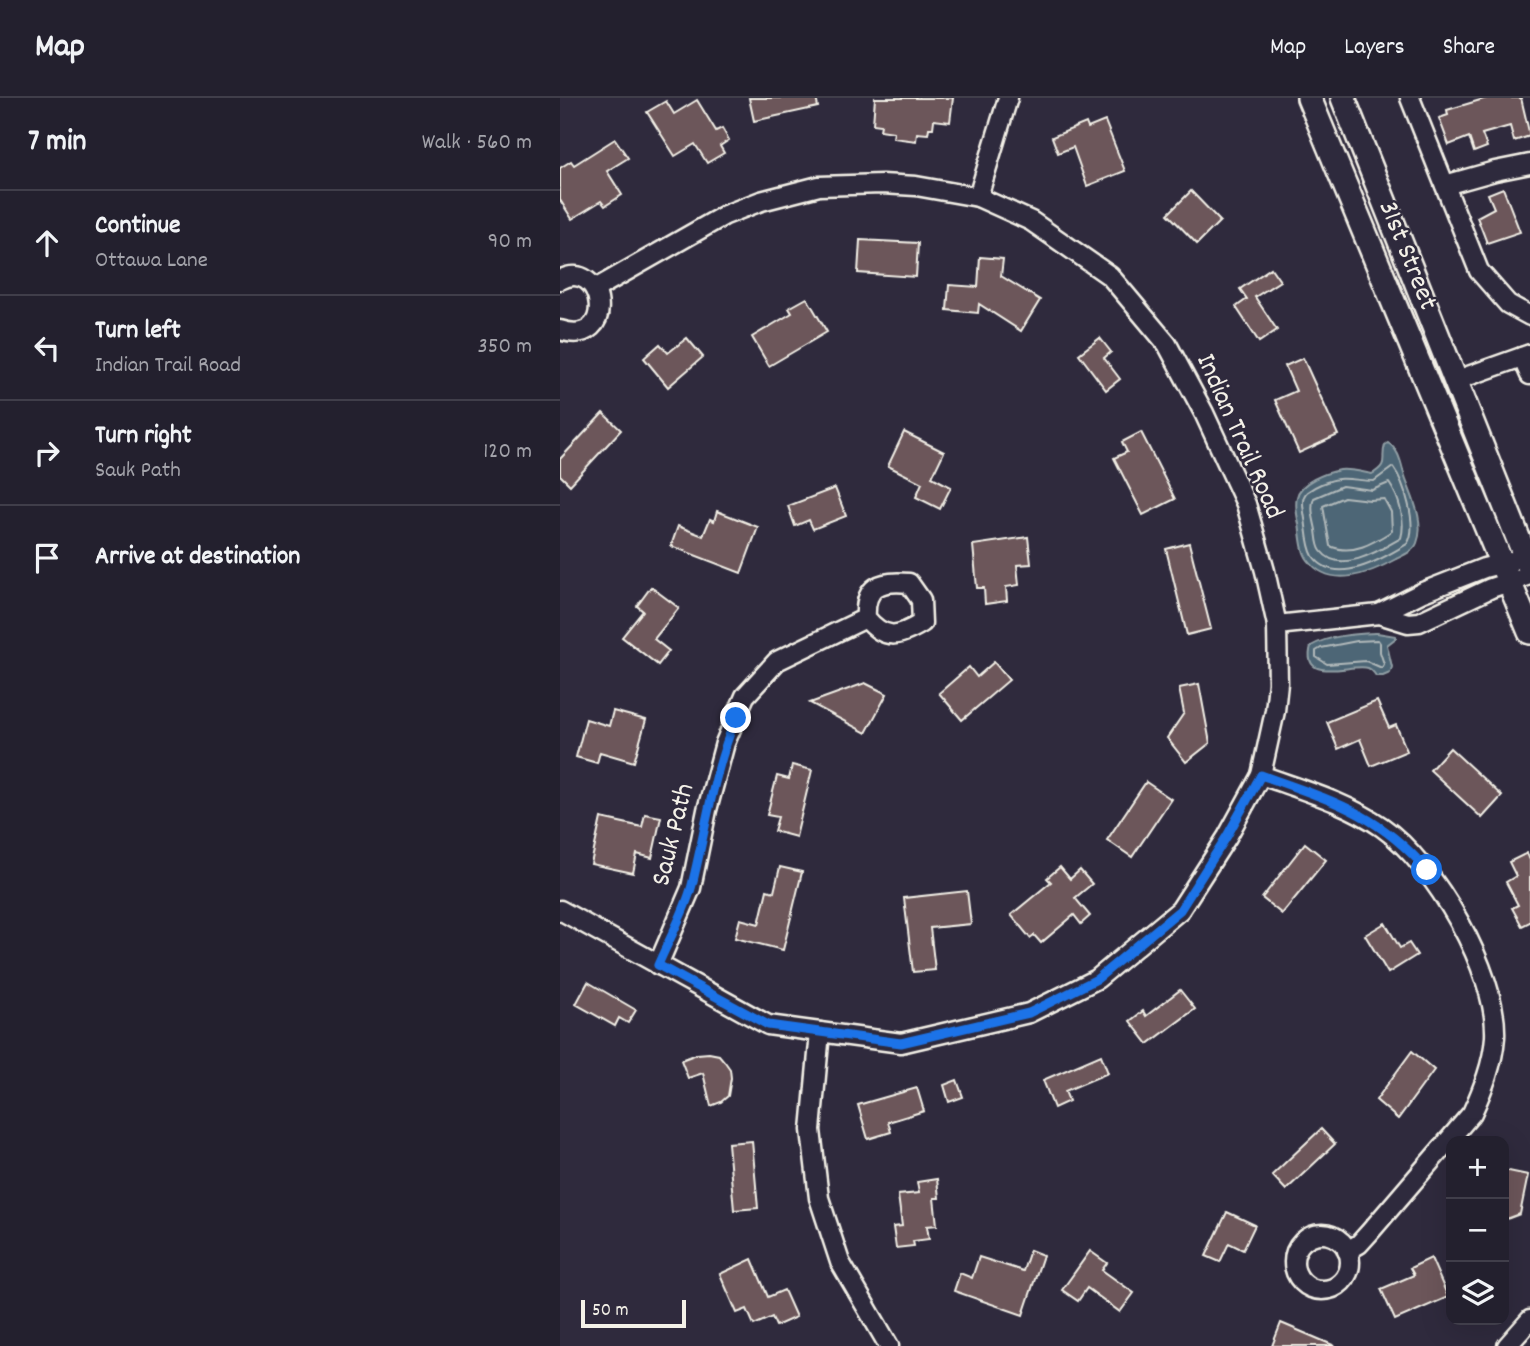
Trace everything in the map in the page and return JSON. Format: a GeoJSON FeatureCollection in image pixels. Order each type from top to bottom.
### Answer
{"type":"FeatureCollection","features":[{"type":"Feature","properties":{"kind":"main road","name":"31st Street"},"geometry":{"type":"LineString","coordinates":[[1309,98],[1448,437],[1521,567]]}},
{"type":"Feature","properties":{"kind":"main road","name":"31st Street"},"geometry":{"type":"LineString","coordinates":[[1343,98],[1503,500],[1521,567]]}},
{"type":"Feature","properties":{"kind":"main road"},"geometry":{"type":"LineString","coordinates":[[1503,500],[1530,519]]}},
{"type":"Feature","properties":{"kind":"main road"},"geometry":{"type":"LineString","coordinates":[[1521,567],[1530,632]]}},
{"type":"Feature","properties":{"kind":"street"},"geometry":{"type":"LineString","coordinates":[[978,197],[1008,98]]}},
{"type":"Feature","properties":{"kind":"street"},"geometry":{"type":"LineString","coordinates":[[1410,98],[1479,271],[1508,304],[1530,316]]}},
{"type":"Feature","properties":{"kind":"street"},"geometry":{"type":"LineString","coordinates":[[1445,185],[1530,164]]}},
{"type":"Feature","properties":{"kind":"street","name":"Indian Trail Road"},"geometry":{"type":"LineString","coordinates":[[560,910],[768,1025],[901,1043],[1029,1013],[1097,979],[1180,910],[1227,836],[1261,775],[1276,702],[1279,657],[1277,625],[1246,504],[1209,423],[1167,344],[1110,276],[1031,221],[978,197],[916,186],[819,186],[761,201],[725,215],[595,289]]}},
{"type":"Feature","properties":{"kind":"street"},"geometry":{"type":"LineString","coordinates":[[560,280],[565,277],[585,280],[595,289],[600,303],[599,315],[592,325],[582,332],[560,330]]}},
{"type":"Feature","properties":{"kind":"street"},"geometry":{"type":"LineString","coordinates":[[1457,380],[1526,355],[1530,375]]}},
{"type":"Feature","properties":{"kind":"street"},"geometry":{"type":"LineString","coordinates":[[1379,614],[1408,623],[1419,622],[1521,567]]}},
{"type":"Feature","properties":{"kind":"street"},"geometry":{"type":"LineString","coordinates":[[1277,625],[1379,614],[1435,587],[1484,568],[1521,567]]}},
{"type":"Feature","properties":{"kind":"street","name":"Sauk Path"},"geometry":{"type":"LineString","coordinates":[[658,965],[691,888],[707,810],[725,743],[745,696],[777,661],[866,618]]}},
{"type":"Feature","properties":{"kind":"street"},"geometry":{"type":"LineString","coordinates":[[1261,775],[1361,814],[1409,849],[1433,878],[1463,929],[1481,970],[1492,1006],[1495,1034],[1493,1057],[1472,1112],[1369,1233],[1359,1244],[1347,1251]]}},
{"type":"Feature","properties":{"kind":"street"},"geometry":{"type":"LineString","coordinates":[[821,1032],[811,1130],[819,1198],[840,1262],[889,1346]]}},
{"type":"Feature","properties":{"kind":"street"},"geometry":{"type":"LineString","coordinates":[[1507,1346],[1530,1320]]}},
{"type":"Feature","properties":{"kind":"water"},"geometry":{"type":"Polygon","coordinates":[[[1388,443],[1398,455],[1417,511],[1420,527],[1416,546],[1375,569],[1351,576],[1339,577],[1317,569],[1308,560],[1303,548],[1296,507],[1299,492],[1314,479],[1334,471],[1372,474],[1383,464],[1385,445],[1388,443]]]}},
{"type":"Feature","properties":{"kind":"water"},"geometry":{"type":"Polygon","coordinates":[[[1377,633],[1396,636],[1387,645],[1392,667],[1390,673],[1376,676],[1368,668],[1329,670],[1313,665],[1310,658],[1311,646],[1318,642],[1343,636],[1377,633]]]}},
{"type":"Feature","properties":{"kind":"building"},"geometry":{"type":"Polygon","coordinates":[[[749,98],[816,98],[818,107],[754,121],[749,98]]]}},
{"type":"Feature","properties":{"kind":"building"},"geometry":{"type":"Polygon","coordinates":[[[875,98],[953,98],[950,122],[934,120],[933,128],[929,128],[928,134],[917,133],[916,141],[893,138],[894,132],[880,130],[881,125],[873,124],[875,98]]]}},
{"type":"Feature","properties":{"kind":"building"},"geometry":{"type":"Polygon","coordinates":[[[1487,98],[1521,98],[1530,136],[1514,141],[1510,126],[1482,134],[1487,147],[1474,152],[1469,137],[1449,145],[1439,118],[1448,115],[1447,110],[1487,98]]]}},
{"type":"Feature","properties":{"kind":"building"},"geometry":{"type":"Polygon","coordinates":[[[697,100],[716,131],[722,128],[729,140],[720,146],[724,153],[707,163],[695,144],[675,156],[647,112],[666,101],[674,114],[697,100]]]}},
{"type":"Feature","properties":{"kind":"building"},"geometry":{"type":"Polygon","coordinates":[[[1105,121],[1125,171],[1087,186],[1073,147],[1058,153],[1052,137],[1086,123],[1088,128],[1105,121]]]}},
{"type":"Feature","properties":{"kind":"building"},"geometry":{"type":"Polygon","coordinates":[[[615,139],[628,158],[607,171],[622,195],[605,206],[601,201],[572,219],[560,200],[560,168],[571,161],[574,165],[615,139]]]}},
{"type":"Feature","properties":{"kind":"building"},"geometry":{"type":"Polygon","coordinates":[[[1503,188],[1520,232],[1487,243],[1477,217],[1494,208],[1488,194],[1503,188]]]}},
{"type":"Feature","properties":{"kind":"building"},"geometry":{"type":"Polygon","coordinates":[[[1191,191],[1220,221],[1197,244],[1168,214],[1191,191]]]}},
{"type":"Feature","properties":{"kind":"building"},"geometry":{"type":"Polygon","coordinates":[[[860,240],[918,243],[916,277],[858,273],[860,240]]]}},
{"type":"Feature","properties":{"kind":"building"},"geometry":{"type":"Polygon","coordinates":[[[980,257],[1003,259],[1001,276],[1040,300],[1021,331],[979,304],[978,313],[947,310],[949,285],[978,287],[980,257]]]}},
{"type":"Feature","properties":{"kind":"building"},"geometry":{"type":"Polygon","coordinates":[[[1271,268],[1280,281],[1255,297],[1277,330],[1259,342],[1236,307],[1247,299],[1240,289],[1271,268]]]}},
{"type":"Feature","properties":{"kind":"building"},"geometry":{"type":"Polygon","coordinates":[[[807,298],[827,332],[769,366],[752,337],[792,313],[789,308],[807,298]]]}},
{"type":"Feature","properties":{"kind":"building"},"geometry":{"type":"Polygon","coordinates":[[[687,338],[703,357],[668,387],[644,358],[660,344],[668,353],[687,338]]]}},
{"type":"Feature","properties":{"kind":"building"},"geometry":{"type":"Polygon","coordinates":[[[1100,338],[1111,352],[1104,358],[1120,379],[1106,390],[1079,354],[1100,338]]]}},
{"type":"Feature","properties":{"kind":"building"},"geometry":{"type":"Polygon","coordinates":[[[1303,358],[1338,435],[1299,453],[1275,400],[1296,391],[1285,366],[1303,358]]]}},
{"type":"Feature","properties":{"kind":"building"},"geometry":{"type":"Polygon","coordinates":[[[603,413],[621,430],[570,485],[560,475],[560,459],[603,413]]]}},
{"type":"Feature","properties":{"kind":"building"},"geometry":{"type":"Polygon","coordinates":[[[904,432],[944,452],[932,477],[951,487],[940,509],[916,497],[922,483],[888,466],[904,432]]]}},
{"type":"Feature","properties":{"kind":"building"},"geometry":{"type":"Polygon","coordinates":[[[1141,432],[1175,499],[1143,515],[1114,458],[1127,452],[1122,442],[1141,432]]]}},
{"type":"Feature","properties":{"kind":"building"},"geometry":{"type":"Polygon","coordinates":[[[835,488],[846,516],[813,529],[809,520],[795,526],[788,506],[835,488]]]}},
{"type":"Feature","properties":{"kind":"building"},"geometry":{"type":"Polygon","coordinates":[[[717,511],[758,527],[741,573],[671,546],[678,526],[703,536],[710,519],[714,521],[717,511]]]}},
{"type":"Feature","properties":{"kind":"building"},"geometry":{"type":"Polygon","coordinates":[[[1028,537],[1031,564],[1017,565],[1019,585],[1006,587],[1007,601],[985,604],[984,588],[977,588],[973,545],[1028,537]]]}},
{"type":"Feature","properties":{"kind":"building"},"geometry":{"type":"Polygon","coordinates":[[[1189,543],[1211,629],[1187,635],[1166,549],[1189,543]]]}},
{"type":"Feature","properties":{"kind":"building"},"geometry":{"type":"Polygon","coordinates":[[[651,587],[679,608],[654,639],[669,651],[658,665],[622,637],[643,611],[637,606],[651,587]]]}},
{"type":"Feature","properties":{"kind":"building"},"geometry":{"type":"Polygon","coordinates":[[[994,662],[1009,680],[962,720],[939,693],[969,667],[977,677],[994,662]]]}},
{"type":"Feature","properties":{"kind":"building"},"geometry":{"type":"Polygon","coordinates":[[[865,683],[887,694],[866,733],[810,703],[865,683]]]}},
{"type":"Feature","properties":{"kind":"building"},"geometry":{"type":"Polygon","coordinates":[[[1199,684],[1210,743],[1186,762],[1167,738],[1184,713],[1179,688],[1199,684]]]}},
{"type":"Feature","properties":{"kind":"building"},"geometry":{"type":"Polygon","coordinates":[[[1377,701],[1389,728],[1396,725],[1407,751],[1371,766],[1360,739],[1338,749],[1327,722],[1377,701]]]}},
{"type":"Feature","properties":{"kind":"building"},"geometry":{"type":"Polygon","coordinates":[[[613,711],[646,720],[634,762],[600,752],[597,763],[576,757],[586,719],[609,726],[613,711]]]}},
{"type":"Feature","properties":{"kind":"building"},"geometry":{"type":"Polygon","coordinates":[[[1450,748],[1502,796],[1482,818],[1430,770],[1450,748]]]}},
{"type":"Feature","properties":{"kind":"building"},"geometry":{"type":"Polygon","coordinates":[[[792,765],[812,770],[796,837],[774,831],[778,817],[767,815],[777,776],[789,779],[792,765]]]}},
{"type":"Feature","properties":{"kind":"building"},"geometry":{"type":"Polygon","coordinates":[[[1146,782],[1171,799],[1132,857],[1107,840],[1146,782]]]}},
{"type":"Feature","properties":{"kind":"building"},"geometry":{"type":"Polygon","coordinates":[[[645,814],[661,817],[652,858],[637,854],[633,873],[591,864],[601,818],[642,827],[645,814]]]}},
{"type":"Feature","properties":{"kind":"building"},"geometry":{"type":"Polygon","coordinates":[[[1305,843],[1326,860],[1282,914],[1262,898],[1305,843]]]}},
{"type":"Feature","properties":{"kind":"building"},"geometry":{"type":"Polygon","coordinates":[[[1527,853],[1530,860],[1530,922],[1522,926],[1512,908],[1518,905],[1506,882],[1516,876],[1509,862],[1527,853]]]}},
{"type":"Feature","properties":{"kind":"building"},"geometry":{"type":"Polygon","coordinates":[[[780,867],[802,872],[783,950],[735,938],[740,919],[759,924],[767,890],[774,892],[780,867]]]}},
{"type":"Feature","properties":{"kind":"building"},"geometry":{"type":"Polygon","coordinates":[[[1060,867],[1070,879],[1080,870],[1092,884],[1075,898],[1090,916],[1081,924],[1074,915],[1041,943],[1034,935],[1030,938],[1011,915],[1051,882],[1047,878],[1060,867]]]}},
{"type":"Feature","properties":{"kind":"building"},"geometry":{"type":"Polygon","coordinates":[[[967,891],[971,924],[930,928],[935,970],[913,972],[904,898],[967,891]]]}},
{"type":"Feature","properties":{"kind":"building"},"geometry":{"type":"Polygon","coordinates":[[[1385,923],[1400,948],[1409,943],[1417,955],[1388,973],[1365,935],[1385,923]]]}},
{"type":"Feature","properties":{"kind":"building"},"geometry":{"type":"Polygon","coordinates":[[[588,982],[636,1010],[628,1023],[619,1018],[615,1026],[576,1004],[588,982]]]}},
{"type":"Feature","properties":{"kind":"building"},"geometry":{"type":"Polygon","coordinates":[[[1180,990],[1195,1009],[1148,1044],[1130,1021],[1143,1011],[1146,1016],[1180,990]]]}},
{"type":"Feature","properties":{"kind":"building"},"geometry":{"type":"Polygon","coordinates":[[[1412,1051],[1434,1070],[1398,1119],[1376,1100],[1412,1051]]]}},
{"type":"Feature","properties":{"kind":"building"},"geometry":{"type":"Polygon","coordinates":[[[709,1053],[719,1055],[730,1069],[731,1078],[728,1096],[711,1106],[703,1073],[688,1078],[681,1060],[709,1053]]]}},
{"type":"Feature","properties":{"kind":"building"},"geometry":{"type":"Polygon","coordinates":[[[1101,1055],[1108,1073],[1065,1091],[1069,1101],[1054,1108],[1043,1080],[1101,1055]]]}},
{"type":"Feature","properties":{"kind":"building"},"geometry":{"type":"Polygon","coordinates":[[[957,1080],[963,1097],[949,1102],[944,1085],[957,1080]]]}},
{"type":"Feature","properties":{"kind":"building"},"geometry":{"type":"Polygon","coordinates":[[[917,1088],[924,1111],[888,1122],[891,1132],[868,1139],[858,1105],[917,1088]]]}},
{"type":"Feature","properties":{"kind":"building"},"geometry":{"type":"Polygon","coordinates":[[[1321,1129],[1335,1144],[1286,1190],[1272,1175],[1321,1129]]]}},
{"type":"Feature","properties":{"kind":"building"},"geometry":{"type":"Polygon","coordinates":[[[752,1141],[758,1208],[734,1210],[728,1143],[752,1141]]]}},
{"type":"Feature","properties":{"kind":"building"},"geometry":{"type":"Polygon","coordinates":[[[1509,1171],[1528,1175],[1520,1214],[1509,1218],[1509,1171]]]}},
{"type":"Feature","properties":{"kind":"building"},"geometry":{"type":"Polygon","coordinates":[[[937,1179],[939,1198],[934,1198],[937,1225],[927,1226],[929,1239],[913,1241],[914,1246],[896,1248],[893,1227],[902,1226],[898,1195],[919,1193],[917,1182],[937,1179]]]}},
{"type":"Feature","properties":{"kind":"building"},"geometry":{"type":"Polygon","coordinates":[[[1227,1212],[1255,1225],[1243,1250],[1229,1243],[1220,1262],[1206,1256],[1227,1212]]]}},
{"type":"Feature","properties":{"kind":"building"},"geometry":{"type":"Polygon","coordinates":[[[1030,1250],[1043,1255],[1023,1315],[954,1291],[960,1273],[972,1278],[979,1257],[1023,1271],[1030,1250]]]}},
{"type":"Feature","properties":{"kind":"building"},"geometry":{"type":"Polygon","coordinates":[[[1090,1251],[1107,1263],[1102,1270],[1134,1293],[1120,1312],[1087,1288],[1078,1301],[1062,1290],[1090,1251]]]}},
{"type":"Feature","properties":{"kind":"building"},"geometry":{"type":"Polygon","coordinates":[[[1431,1258],[1446,1298],[1395,1320],[1381,1289],[1414,1275],[1410,1268],[1431,1258]]]}},
{"type":"Feature","properties":{"kind":"building"},"geometry":{"type":"Polygon","coordinates":[[[752,1259],[768,1297],[784,1290],[796,1317],[776,1326],[772,1317],[754,1325],[747,1309],[737,1313],[720,1274],[752,1259]]]}},
{"type":"Feature","properties":{"kind":"building"},"geometry":{"type":"Polygon","coordinates":[[[1281,1323],[1335,1346],[1272,1346],[1281,1323]]]}},
{"type":"Feature","properties":{"kind":"route"},"geometry":{"type":"LineString","coordinates":[[736,718],[725,743],[707,810],[691,888],[658,965],[768,1025],[901,1043],[1029,1013],[1097,979],[1180,910],[1227,836],[1261,775],[1361,814],[1384,828],[1409,849],[1427,870]]}}]}
